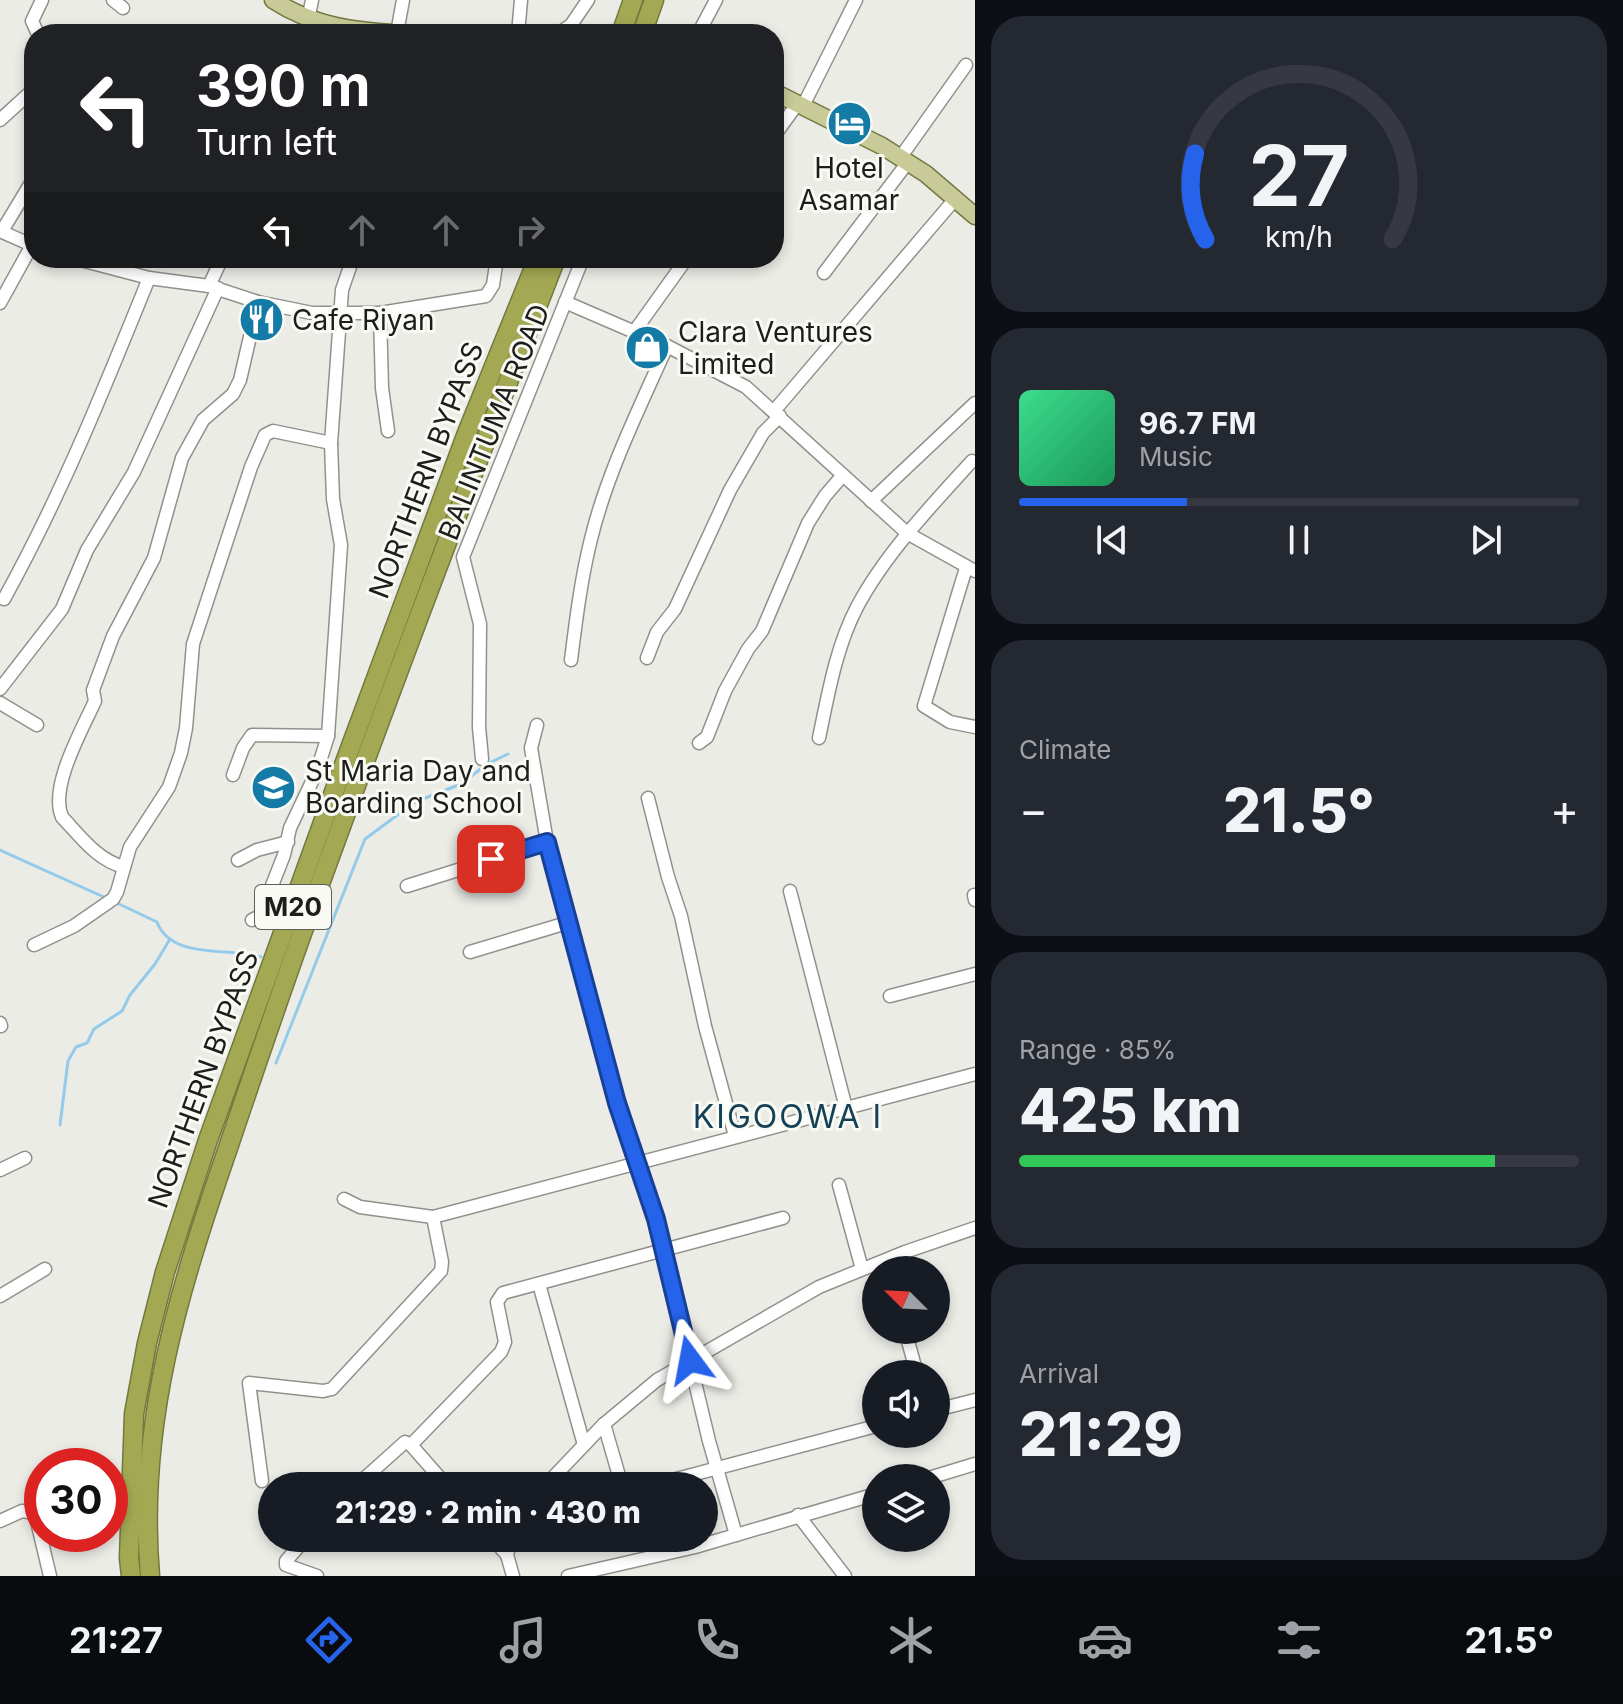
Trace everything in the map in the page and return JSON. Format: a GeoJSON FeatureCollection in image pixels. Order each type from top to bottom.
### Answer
{"type":"FeatureCollection","features":[{"type":"Feature","properties":{"kind":"highway"},"geometry":{"type":"LineString","coordinates":[[625,24],[633,0]]}},
{"type":"Feature","properties":{"kind":"highway"},"geometry":{"type":"LineString","coordinates":[[646,24],[654,0]]}},
{"type":"Feature","properties":{"kind":"highway","name":"NORTHERN BYPASS"},"geometry":{"type":"LineString","coordinates":[[131,1576],[134,1414],[147,1343],[165,1272],[208,1140],[335,789],[467,433],[534,268]]}},
{"type":"Feature","properties":{"kind":"highway","name":"NORTHERN BYPASS"},"geometry":{"type":"LineString","coordinates":[[150,1576],[147,1504],[149,1455],[169,1335],[183,1281],[281,993],[390,690],[552,268]]}},
{"type":"Feature","properties":{"kind":"main road"},"geometry":{"type":"LineString","coordinates":[[273,0],[309,24]]}},
{"type":"Feature","properties":{"kind":"main road"},"geometry":{"type":"LineString","coordinates":[[784,97],[904,160],[973,211]]}},
{"type":"Feature","properties":{"kind":"street"},"geometry":{"type":"LineString","coordinates":[[33,24],[42,0]]}},
{"type":"Feature","properties":{"kind":"street"},"geometry":{"type":"LineString","coordinates":[[311,24],[312,0]]}},
{"type":"Feature","properties":{"kind":"street"},"geometry":{"type":"LineString","coordinates":[[399,24],[403,0]]}},
{"type":"Feature","properties":{"kind":"street"},"geometry":{"type":"LineString","coordinates":[[519,24],[521,0]]}},
{"type":"Feature","properties":{"kind":"street"},"geometry":{"type":"LineString","coordinates":[[572,24],[588,0]]}},
{"type":"Feature","properties":{"kind":"street"},"geometry":{"type":"LineString","coordinates":[[703,24],[716,0]]}},
{"type":"Feature","properties":{"kind":"street"},"geometry":{"type":"LineString","coordinates":[[784,124],[800,104],[856,0]]}},
{"type":"Feature","properties":{"kind":"street"},"geometry":{"type":"LineString","coordinates":[[824,273],[966,65]]}},
{"type":"Feature","properties":{"kind":"street"},"geometry":{"type":"LineString","coordinates":[[0,120],[24,98]]}},
{"type":"Feature","properties":{"kind":"street"},"geometry":{"type":"LineString","coordinates":[[24,194],[1,231],[24,241]]}},
{"type":"Feature","properties":{"kind":"street"},"geometry":{"type":"LineString","coordinates":[[647,658],[657,632],[675,609],[730,490],[763,433],[955,199]]}},
{"type":"Feature","properties":{"kind":"street"},"geometry":{"type":"LineString","coordinates":[[0,303],[24,261]]}},
{"type":"Feature","properties":{"kind":"street"},"geometry":{"type":"LineString","coordinates":[[111,268],[149,278],[214,287],[258,302],[312,313],[380,313],[486,296],[493,285],[496,268]]}},
{"type":"Feature","properties":{"kind":"street"},"geometry":{"type":"LineString","coordinates":[[0,689],[62,609],[87,550],[134,472],[214,287],[219,268]]}},
{"type":"Feature","properties":{"kind":"street"},"geometry":{"type":"LineString","coordinates":[[252,920],[260,916],[288,842],[290,828],[317,771],[328,736],[341,545],[333,499],[331,443],[336,345],[342,290],[350,268]]}},
{"type":"Feature","properties":{"kind":"street"},"geometry":{"type":"LineString","coordinates":[[565,302],[579,268]]}},
{"type":"Feature","properties":{"kind":"street"},"geometry":{"type":"LineString","coordinates":[[634,332],[680,268]]}},
{"type":"Feature","properties":{"kind":"street"},"geometry":{"type":"LineString","coordinates":[[4,599],[86,435],[149,278]]}},
{"type":"Feature","properties":{"kind":"street"},"geometry":{"type":"LineString","coordinates":[[124,867],[98,854],[62,817],[59,813],[60,786],[95,701],[94,686],[113,636],[154,558],[182,458],[203,420],[233,394],[240,380],[258,302]]}},
{"type":"Feature","properties":{"kind":"street","name":"BALINTUMA ROAD"},"geometry":{"type":"LineString","coordinates":[[482,759],[479,727],[480,624],[463,557],[565,302],[667,346],[746,387],[907,533],[970,570]]}},
{"type":"Feature","properties":{"kind":"street"},"geometry":{"type":"LineString","coordinates":[[380,313],[382,388],[388,431]]}},
{"type":"Feature","properties":{"kind":"street"},"geometry":{"type":"LineString","coordinates":[[571,660],[591,538],[609,484],[667,346]]}},
{"type":"Feature","properties":{"kind":"street"},"geometry":{"type":"LineString","coordinates":[[871,501],[975,403]]}},
{"type":"Feature","properties":{"kind":"street"},"geometry":{"type":"LineString","coordinates":[[34,945],[69,930],[113,899],[140,828],[151,817],[169,787],[181,753],[193,644],[251,467],[265,435],[273,431],[331,443]]}},
{"type":"Feature","properties":{"kind":"street"},"geometry":{"type":"LineString","coordinates":[[819,738],[839,655],[857,607],[907,533],[972,461]]}},
{"type":"Feature","properties":{"kind":"street"},"geometry":{"type":"LineString","coordinates":[[699,743],[707,737],[725,691],[748,649],[762,631],[808,523],[843,475]]}},
{"type":"Feature","properties":{"kind":"street"},"geometry":{"type":"LineString","coordinates":[[970,570],[924,706],[950,722],[975,727]]}},
{"type":"Feature","properties":{"kind":"street"},"geometry":{"type":"LineString","coordinates":[[0,703],[37,725]]}},
{"type":"Feature","properties":{"kind":"street"},"geometry":{"type":"LineString","coordinates":[[537,725],[531,748],[547,842],[617,1103],[663,1252],[736,1535]]}},
{"type":"Feature","properties":{"kind":"street"},"geometry":{"type":"LineString","coordinates":[[233,775],[246,742],[252,735],[328,736]]}},
{"type":"Feature","properties":{"kind":"street"},"geometry":{"type":"LineString","coordinates":[[648,798],[681,916],[705,1026],[735,1136]]}},
{"type":"Feature","properties":{"kind":"street"},"geometry":{"type":"LineString","coordinates":[[238,860],[257,850],[288,842]]}},
{"type":"Feature","properties":{"kind":"street"},"geometry":{"type":"LineString","coordinates":[[407,886],[547,842]]}},
{"type":"Feature","properties":{"kind":"street"},"geometry":{"type":"LineString","coordinates":[[790,891],[846,1108]]}},
{"type":"Feature","properties":{"kind":"street"},"geometry":{"type":"LineString","coordinates":[[470,952],[570,922]]}},
{"type":"Feature","properties":{"kind":"street"},"geometry":{"type":"LineString","coordinates":[[890,996],[975,974]]}},
{"type":"Feature","properties":{"kind":"street"},"geometry":{"type":"LineString","coordinates":[[344,1199],[360,1207],[433,1217],[975,1074]]}},
{"type":"Feature","properties":{"kind":"street"},"geometry":{"type":"LineString","coordinates":[[0,1170],[25,1158]]}},
{"type":"Feature","properties":{"kind":"street"},"geometry":{"type":"LineString","coordinates":[[558,1472],[604,1424],[648,1387],[819,1287],[862,1269],[839,1185]]}},
{"type":"Feature","properties":{"kind":"street"},"geometry":{"type":"LineString","coordinates":[[261,1472],[249,1383],[323,1391],[332,1389],[441,1271],[433,1217]]}},
{"type":"Feature","properties":{"kind":"street"},"geometry":{"type":"LineString","coordinates":[[411,1445],[501,1352],[505,1342],[497,1302],[500,1295],[783,1218]]}},
{"type":"Feature","properties":{"kind":"street"},"geometry":{"type":"LineString","coordinates":[[908,1256],[975,1228]]}},
{"type":"Feature","properties":{"kind":"street"},"geometry":{"type":"LineString","coordinates":[[0,1296],[45,1269]]}},
{"type":"Feature","properties":{"kind":"street"},"geometry":{"type":"LineString","coordinates":[[539,1284],[584,1445]]}},
{"type":"Feature","properties":{"kind":"street"},"geometry":{"type":"LineString","coordinates":[[950,1406],[975,1400]]}},
{"type":"Feature","properties":{"kind":"street"},"geometry":{"type":"LineString","coordinates":[[604,1424],[618,1472]]}},
{"type":"Feature","properties":{"kind":"street"},"geometry":{"type":"LineString","coordinates":[[705,1472],[862,1430]]}},
{"type":"Feature","properties":{"kind":"street"},"geometry":{"type":"LineString","coordinates":[[371,1472],[402,1443],[411,1445],[435,1472]]}},
{"type":"Feature","properties":{"kind":"street"},"geometry":{"type":"LineString","coordinates":[[950,1472],[975,1464]]}},
{"type":"Feature","properties":{"kind":"street"},"geometry":{"type":"LineString","coordinates":[[568,1576],[695,1547],[862,1498]]}},
{"type":"Feature","properties":{"kind":"street"},"geometry":{"type":"LineString","coordinates":[[0,1521],[22,1511],[35,1513],[50,1576]]}},
{"type":"Feature","properties":{"kind":"street"},"geometry":{"type":"LineString","coordinates":[[798,1515],[845,1576]]}},
{"type":"Feature","properties":{"kind":"street"},"geometry":{"type":"LineString","coordinates":[[294,1552],[286,1565],[317,1576]]}},
{"type":"Feature","properties":{"kind":"street"},"geometry":{"type":"LineString","coordinates":[[504,1552],[513,1576]]}},
{"type":"Feature","properties":{"kind":"street"},"geometry":{"type":"LineString","coordinates":[[609,1566],[619,1576]]}},
{"type":"Feature","properties":{"kind":"waterway"},"geometry":{"type":"LineString","coordinates":[[276,1063],[365,839],[415,802],[461,784],[487,764],[508,754]]}},
{"type":"Feature","properties":{"kind":"waterway"},"geometry":{"type":"LineString","coordinates":[[0,850],[106,898]]}},
{"type":"Feature","properties":{"kind":"waterway"},"geometry":{"type":"LineString","coordinates":[[117,903],[157,922],[164,934],[188,947],[261,957]]}},
{"type":"Feature","properties":{"kind":"waterway"},"geometry":{"type":"LineString","coordinates":[[60,1125],[68,1061],[76,1047],[87,1043],[94,1029],[122,1011],[170,939]]}},
{"type":"Feature","properties":{"kind":"place","name":"Hotel Asamar"},"geometry":{"type":"Point","coordinates":[849,123]}},
{"type":"Feature","properties":{"kind":"place","name":"Cafe Riyan"},"geometry":{"type":"Point","coordinates":[261,320]}},
{"type":"Feature","properties":{"kind":"place","name":"Clara Ventures Limited"},"geometry":{"type":"Point","coordinates":[647,348]}},
{"type":"Feature","properties":{"kind":"place","name":"St Maria Day and Boarding School"},"geometry":{"type":"Point","coordinates":[274,787]}},
{"type":"Feature","properties":{"kind":"district","name":"KIGOOWA I"},"geometry":{"type":"Point","coordinates":[788,1117]}},
{"type":"Feature","properties":{"kind":"route"},"geometry":{"type":"LineString","coordinates":[[491,859],[547,842],[617,1103],[656,1219],[690,1360]]}}]}
